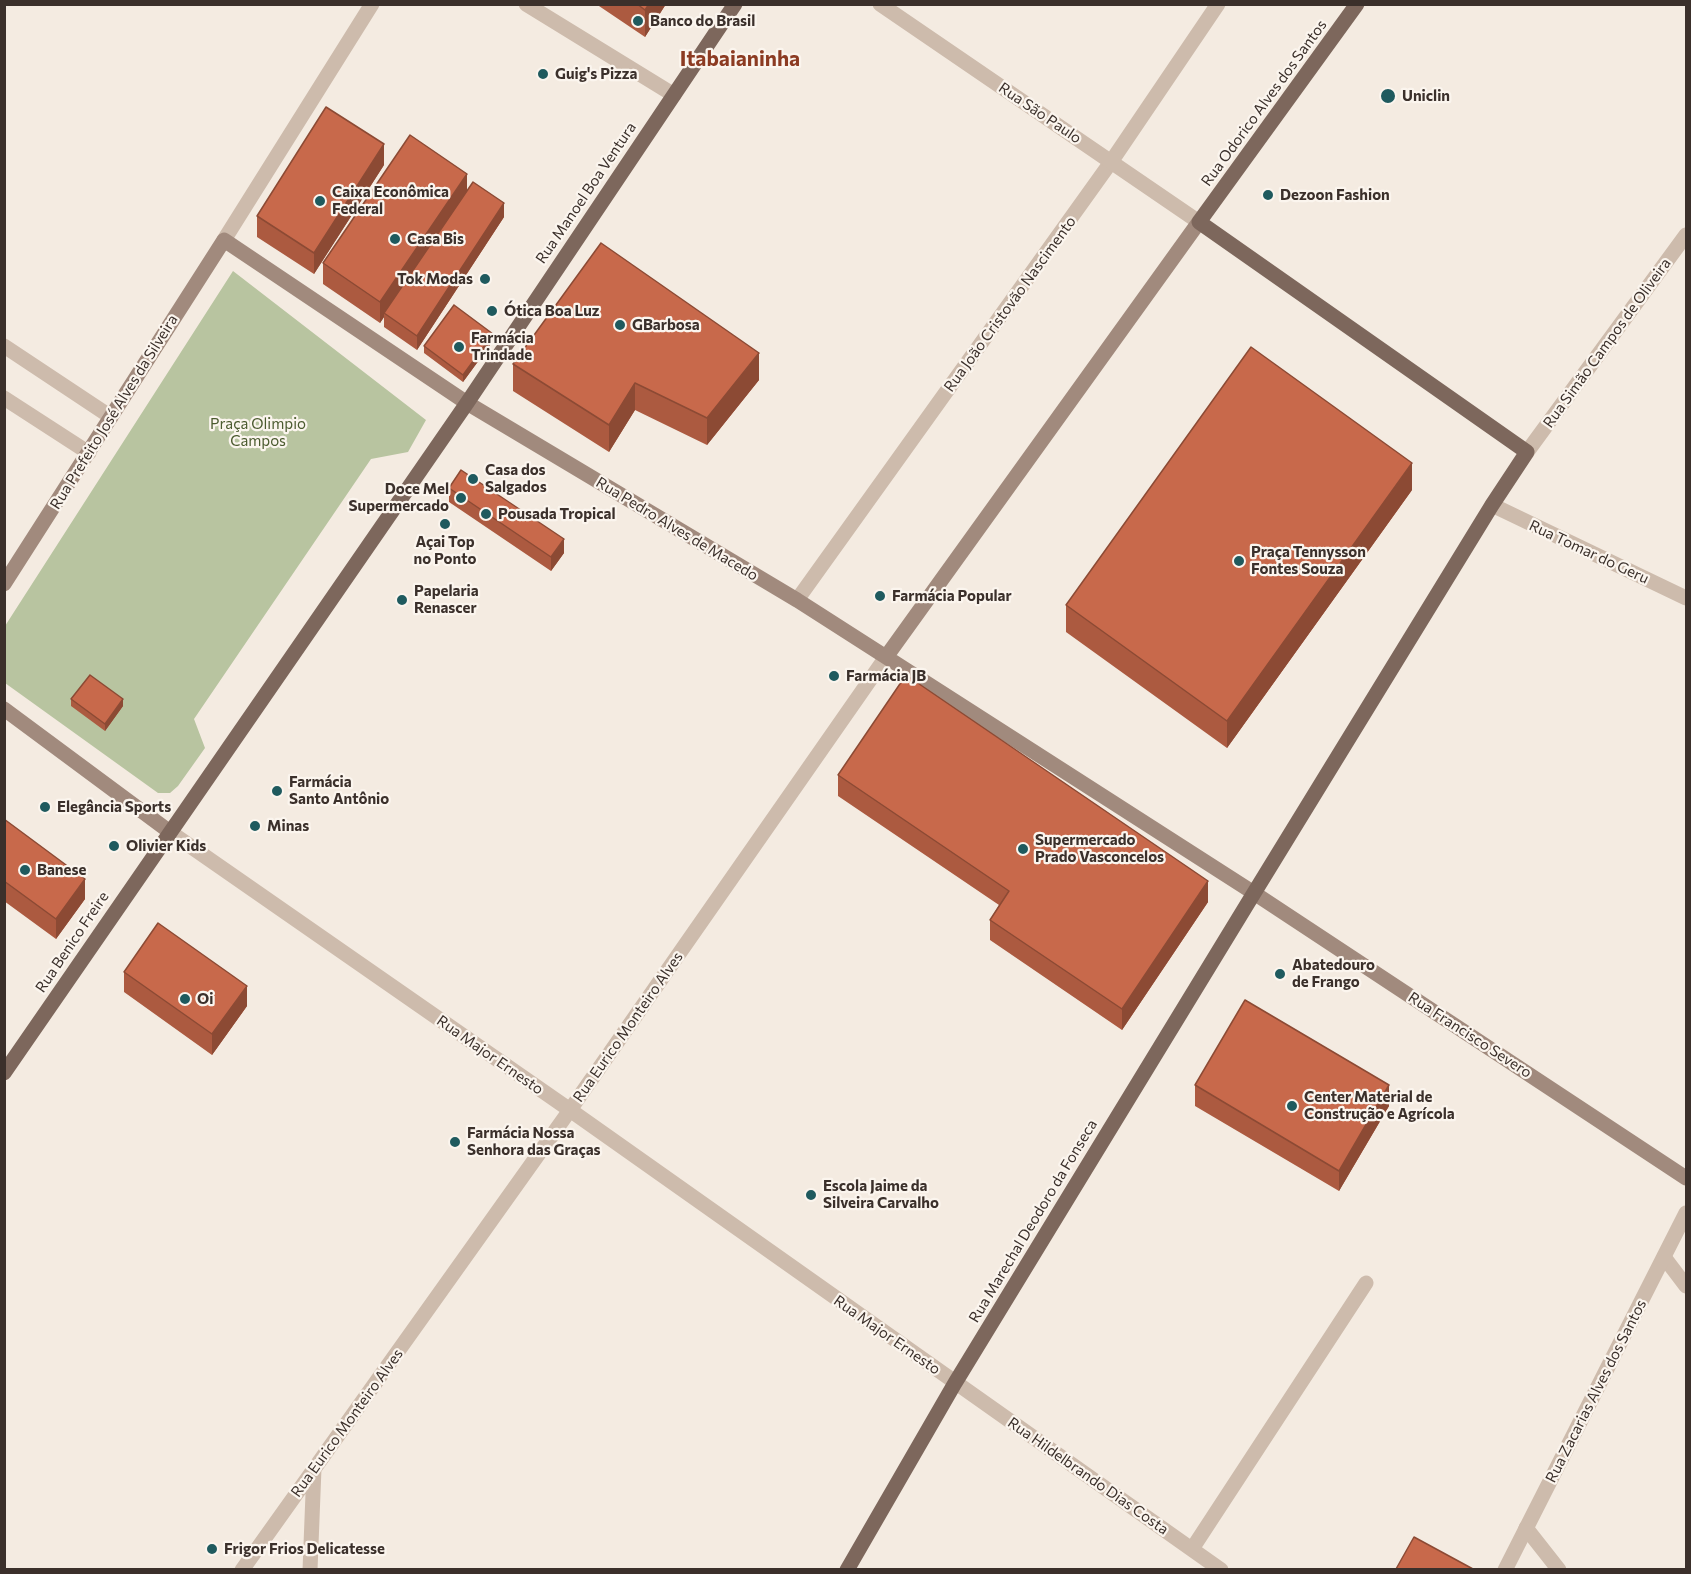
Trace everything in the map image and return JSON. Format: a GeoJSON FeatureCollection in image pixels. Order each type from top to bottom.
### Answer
{"type":"FeatureCollection","features":[{"type":"Feature","properties":{"kind":"main road","name":"Rua Manoel Boa Ventura"},"geometry":{"type":"LineString","coordinates":[[467,403],[735,4]]}},
{"type":"Feature","properties":{"kind":"main road","name":"Rua Odorico Alves dos Santos"},"geometry":{"type":"LineString","coordinates":[[1199,222],[1357,4]]}},
{"type":"Feature","properties":{"kind":"main road"},"geometry":{"type":"LineString","coordinates":[[1199,222],[1527,452],[1492,505],[1254,893],[886,657],[1199,222]]}},
{"type":"Feature","properties":{"kind":"main road"},"geometry":{"type":"LineString","coordinates":[[4,709],[170,832],[467,403],[224,240]]}},
{"type":"Feature","properties":{"kind":"main road","name":"Rua Prefeito José Alves da Silveira"},"geometry":{"type":"LineString","coordinates":[[4,584],[224,240]]}},
{"type":"Feature","properties":{"kind":"main road","name":"Rua Pedro Alves de Macedo"},"geometry":{"type":"LineString","coordinates":[[467,403],[797,600],[886,657]]}},
{"type":"Feature","properties":{"kind":"main road","name":"Rua Benico Freire"},"geometry":{"type":"LineString","coordinates":[[4,1073],[170,832]]}},
{"type":"Feature","properties":{"kind":"main road","name":"Rua Francisco Severo"},"geometry":{"type":"LineString","coordinates":[[1254,893],[1686,1178]]}},
{"type":"Feature","properties":{"kind":"main road","name":"Rua Marechal Deodoro da Fonseca"},"geometry":{"type":"LineString","coordinates":[[847,1569],[955,1383],[1254,893]]}},
{"type":"Feature","properties":{"kind":"street"},"geometry":{"type":"LineString","coordinates":[[224,240],[372,4]]}},
{"type":"Feature","properties":{"kind":"street"},"geometry":{"type":"LineString","coordinates":[[526,4],[674,95]]}},
{"type":"Feature","properties":{"kind":"street","name":"Rua São Paulo"},"geometry":{"type":"LineString","coordinates":[[880,4],[1199,222]]}},
{"type":"Feature","properties":{"kind":"street","name":"Rua João Cristovão Nascimento"},"geometry":{"type":"LineString","coordinates":[[797,600],[1111,162],[1218,4]]}},
{"type":"Feature","properties":{"kind":"street","name":"Rua Simão Campos de Oliveira"},"geometry":{"type":"LineString","coordinates":[[1527,452],[1686,235]]}},
{"type":"Feature","properties":{"kind":"street"},"geometry":{"type":"LineString","coordinates":[[4,346],[111,417]]}},
{"type":"Feature","properties":{"kind":"street"},"geometry":{"type":"LineString","coordinates":[[4,399],[89,453]]}},
{"type":"Feature","properties":{"kind":"street","name":"Rua Tomar do Geru"},"geometry":{"type":"LineString","coordinates":[[1492,505],[1686,598]]}},
{"type":"Feature","properties":{"kind":"street","name":"Rua Eurico Monteiro Alves"},"geometry":{"type":"LineString","coordinates":[[242,1569],[570,1110],[886,657]]}},
{"type":"Feature","properties":{"kind":"street","name":"Rua Major Ernesto"},"geometry":{"type":"LineString","coordinates":[[170,832],[570,1110],[955,1383]]}},
{"type":"Feature","properties":{"kind":"street","name":"Rua Zacarias Alves dos Santos"},"geometry":{"type":"LineString","coordinates":[[1505,1569],[1686,1213]]}},
{"type":"Feature","properties":{"kind":"street"},"geometry":{"type":"LineString","coordinates":[[1664,1257],[1686,1286]]}},
{"type":"Feature","properties":{"kind":"street"},"geometry":{"type":"LineString","coordinates":[[1192,1549],[1366,1282]]}},
{"type":"Feature","properties":{"kind":"street","name":"Rua Hildelbrando Dias Costa"},"geometry":{"type":"LineString","coordinates":[[955,1383],[1221,1569]]}},
{"type":"Feature","properties":{"kind":"street"},"geometry":{"type":"LineString","coordinates":[[310,1569],[314,1468]]}},
{"type":"Feature","properties":{"kind":"street"},"geometry":{"type":"LineString","coordinates":[[1526,1528],[1548,1552],[1559,1569]]}},
{"type":"Feature","properties":{"kind":"green space","name":"Praça Olimpio Campos"},"geometry":{"type":"Polygon","coordinates":[[[233,271],[426,420],[408,452],[371,459],[194,719],[205,748],[178,786],[170,793],[158,793],[5,683],[5,626],[233,271]]]}},
{"type":"Feature","properties":{"kind":"building"},"geometry":{"type":"Polygon","coordinates":[[[637,4],[649,4],[645,10],[637,4]]]}},
{"type":"Feature","properties":{"kind":"building","name":"Caixa Econômica Federal"},"geometry":{"type":"Polygon","coordinates":[[[326,107],[384,144],[314,253],[257,216],[326,107]]]}},
{"type":"Feature","properties":{"kind":"building","name":"Casa Bis"},"geometry":{"type":"Polygon","coordinates":[[[410,135],[467,174],[380,302],[323,263],[410,135]]]}},
{"type":"Feature","properties":{"kind":"building"},"geometry":{"type":"Polygon","coordinates":[[[473,182],[504,203],[417,336],[384,313],[473,182]]]}},
{"type":"Feature","properties":{"kind":"building","name":"GBarbosa"},"geometry":{"type":"Polygon","coordinates":[[[601,243],[759,353],[707,418],[635,383],[609,425],[513,364],[601,243]]]}},
{"type":"Feature","properties":{"kind":"building","name":"Farmácia Trindade"},"geometry":{"type":"Polygon","coordinates":[[[454,305],[493,334],[463,375],[424,346],[454,305]]]}},
{"type":"Feature","properties":{"kind":"building","name":"Praça Tennysson Fontes Souza"},"geometry":{"type":"Polygon","coordinates":[[[1251,347],[1412,463],[1227,721],[1066,605],[1251,347]]]}},
{"type":"Feature","properties":{"kind":"building"},"geometry":{"type":"Polygon","coordinates":[[[461,470],[564,539],[551,557],[449,488],[461,470]]]}},
{"type":"Feature","properties":{"kind":"building"},"geometry":{"type":"Polygon","coordinates":[[[90,675],[123,699],[105,724],[71,699],[90,675]]]}},
{"type":"Feature","properties":{"kind":"building","name":"Supermercado Prado Vasconcelos"},"geometry":{"type":"Polygon","coordinates":[[[906,675],[1208,881],[1122,1009],[990,920],[1009,891],[838,775],[906,675]]]}},
{"type":"Feature","properties":{"kind":"building","name":"Banese"},"geometry":{"type":"Polygon","coordinates":[[[4,819],[85,879],[56,919],[4,881],[4,819]]]}},
{"type":"Feature","properties":{"kind":"building","name":"Oi"},"geometry":{"type":"Polygon","coordinates":[[[158,923],[247,986],[212,1034],[124,972],[158,923]]]}},
{"type":"Feature","properties":{"kind":"building","name":"Center Material de Construção e Agrícola"},"geometry":{"type":"Polygon","coordinates":[[[1245,1000],[1389,1085],[1339,1171],[1195,1085],[1245,1000]]]}},
{"type":"Feature","properties":{"kind":"building"},"geometry":{"type":"Polygon","coordinates":[[[1414,1537],[1473,1569],[1396,1569],[1414,1537]]]}},
{"type":"Feature","properties":{"kind":"place","name":"Banco do Brasil"},"geometry":{"type":"Point","coordinates":[638,21]}},
{"type":"Feature","properties":{"kind":"place","name":"Guig's Pizza"},"geometry":{"type":"Point","coordinates":[543,74]}},
{"type":"Feature","properties":{"kind":"place","name":"Uniclin"},"geometry":{"type":"Point","coordinates":[1388,96]}},
{"type":"Feature","properties":{"kind":"place","name":"Dezoon Fashion"},"geometry":{"type":"Point","coordinates":[1268,195]}},
{"type":"Feature","properties":{"kind":"place","name":"Caixa Econômica Federal"},"geometry":{"type":"Point","coordinates":[320,201]}},
{"type":"Feature","properties":{"kind":"place","name":"Casa Bis"},"geometry":{"type":"Point","coordinates":[395,239]}},
{"type":"Feature","properties":{"kind":"place","name":"Tok Modas"},"geometry":{"type":"Point","coordinates":[485,279]}},
{"type":"Feature","properties":{"kind":"place","name":"Ótica Boa Luz"},"geometry":{"type":"Point","coordinates":[492,311]}},
{"type":"Feature","properties":{"kind":"place","name":"GBarbosa"},"geometry":{"type":"Point","coordinates":[620,325]}},
{"type":"Feature","properties":{"kind":"place","name":"Farmácia Trindade"},"geometry":{"type":"Point","coordinates":[459,347]}},
{"type":"Feature","properties":{"kind":"place","name":"Casa dos Salgados"},"geometry":{"type":"Point","coordinates":[473,479]}},
{"type":"Feature","properties":{"kind":"place","name":"Doce Mel Supermercado"},"geometry":{"type":"Point","coordinates":[461,498]}},
{"type":"Feature","properties":{"kind":"place","name":"Pousada Tropical"},"geometry":{"type":"Point","coordinates":[486,514]}},
{"type":"Feature","properties":{"kind":"place","name":"Açai Top no Ponto"},"geometry":{"type":"Point","coordinates":[445,524]}},
{"type":"Feature","properties":{"kind":"place","name":"Praça Tennysson Fontes Souza"},"geometry":{"type":"Point","coordinates":[1239,561]}},
{"type":"Feature","properties":{"kind":"place","name":"Farmácia Popular"},"geometry":{"type":"Point","coordinates":[880,596]}},
{"type":"Feature","properties":{"kind":"place","name":"Papelaria Renascer"},"geometry":{"type":"Point","coordinates":[402,600]}},
{"type":"Feature","properties":{"kind":"place","name":"Farmácia JB"},"geometry":{"type":"Point","coordinates":[834,676]}},
{"type":"Feature","properties":{"kind":"place","name":"Farmácia Santo Antônio"},"geometry":{"type":"Point","coordinates":[277,791]}},
{"type":"Feature","properties":{"kind":"place","name":"Elegância Sports"},"geometry":{"type":"Point","coordinates":[45,807]}},
{"type":"Feature","properties":{"kind":"place","name":"Minas"},"geometry":{"type":"Point","coordinates":[255,826]}},
{"type":"Feature","properties":{"kind":"place","name":"Olivier Kids"},"geometry":{"type":"Point","coordinates":[114,846]}},
{"type":"Feature","properties":{"kind":"place","name":"Supermercado Prado Vasconcelos"},"geometry":{"type":"Point","coordinates":[1023,849]}},
{"type":"Feature","properties":{"kind":"place","name":"Banese"},"geometry":{"type":"Point","coordinates":[25,870]}},
{"type":"Feature","properties":{"kind":"place","name":"Abatedouro de Frango"},"geometry":{"type":"Point","coordinates":[1280,974]}},
{"type":"Feature","properties":{"kind":"place","name":"Oi"},"geometry":{"type":"Point","coordinates":[185,999]}},
{"type":"Feature","properties":{"kind":"place","name":"Center Material de Construção e Agrícola"},"geometry":{"type":"Point","coordinates":[1292,1106]}},
{"type":"Feature","properties":{"kind":"place","name":"Farmácia Nossa Senhora das Graças"},"geometry":{"type":"Point","coordinates":[455,1142]}},
{"type":"Feature","properties":{"kind":"place","name":"Escola Jaime da Silveira Carvalho"},"geometry":{"type":"Point","coordinates":[811,1195]}},
{"type":"Feature","properties":{"kind":"place","name":"Frigor Frios Delicatesse"},"geometry":{"type":"Point","coordinates":[212,1549]}},
{"type":"Feature","properties":{"kind":"district","name":"Itabaianinha"},"geometry":{"type":"Point","coordinates":[740,59]}}]}
